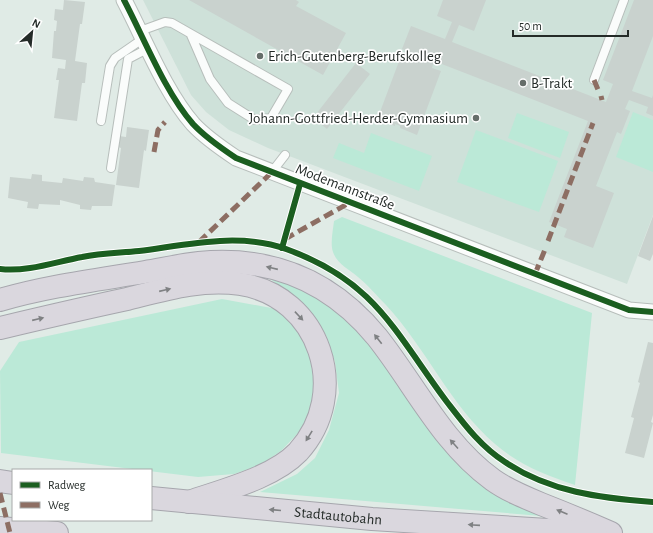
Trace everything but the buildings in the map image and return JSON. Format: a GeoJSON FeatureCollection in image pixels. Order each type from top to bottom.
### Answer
{"type":"FeatureCollection","features":[{"type":"Feature","properties":{"kind":"highway"},"geometry":{"type":"LineString","coordinates":[[0,300],[102,278],[197,263],[239,262],[269,267],[298,276],[334,295],[364,322],[390,355],[444,433],[479,469],[509,490],[611,533]]}},
{"type":"Feature","properties":{"kind":"highway"},"geometry":{"type":"LineString","coordinates":[[0,328],[170,289],[212,283],[240,284],[255,287],[270,293],[292,308],[306,323],[316,341],[324,370],[324,397],[321,410],[311,434],[297,453],[270,471],[189,502]]}},
{"type":"Feature","properties":{"kind":"highway"},"geometry":{"type":"LineString","coordinates":[[0,481],[12,483]]}},
{"type":"Feature","properties":{"kind":"highway","name":"Stadtautobahn"},"geometry":{"type":"LineString","coordinates":[[152,498],[372,519],[597,533]]}},
{"type":"Feature","properties":{"kind":"highway"},"geometry":{"type":"LineString","coordinates":[[0,528],[57,533]]}},
{"type":"Feature","properties":{"kind":"street","name":"Modemannstraße"},"geometry":{"type":"LineString","coordinates":[[124,0],[172,96],[193,124],[214,143],[236,158],[271,173],[629,310],[653,312]]}},
{"type":"Feature","properties":{"kind":"lane"},"geometry":{"type":"LineString","coordinates":[[594,80],[624,0]]}},
{"type":"Feature","properties":{"kind":"lane"},"geometry":{"type":"LineString","coordinates":[[101,121],[110,66],[115,58],[144,39],[165,22],[172,23],[288,89],[270,118],[254,120],[228,103],[210,79],[191,35]]}},
{"type":"Feature","properties":{"kind":"lane"},"geometry":{"type":"LineString","coordinates":[[111,168],[128,59],[144,39]]}},
{"type":"Feature","properties":{"kind":"lane"},"geometry":{"type":"LineString","coordinates":[[271,173],[285,155]]}},
{"type":"Feature","properties":{"kind":"shaded area","name":"Johann-Gottfried-Herder-Gymnasium"},"geometry":{"type":"Polygon","coordinates":[[[143,0],[653,0],[653,215],[627,284],[268,148],[229,130],[206,112],[191,95],[143,0]]]}},
{"type":"Feature","properties":{"kind":"green space"},"geometry":{"type":"Polygon","coordinates":[[[633,112],[653,120],[653,172],[616,157],[633,112]]]}},
{"type":"Feature","properties":{"kind":"green space"},"geometry":{"type":"Polygon","coordinates":[[[517,113],[569,132],[560,158],[508,138],[517,113]]]}},
{"type":"Feature","properties":{"kind":"green space"},"geometry":{"type":"Polygon","coordinates":[[[476,130],[558,161],[539,212],[457,182],[476,130]]]}},
{"type":"Feature","properties":{"kind":"green space"},"geometry":{"type":"Polygon","coordinates":[[[371,133],[432,156],[419,191],[333,158],[339,143],[364,153],[371,133]]]}},
{"type":"Feature","properties":{"kind":"green space"},"geometry":{"type":"Polygon","coordinates":[[[342,217],[592,313],[575,485],[523,464],[495,444],[479,429],[451,394],[414,339],[386,305],[369,287],[337,260],[333,252],[332,237],[334,221],[342,217]]]}},
{"type":"Feature","properties":{"kind":"green space"},"geometry":{"type":"Polygon","coordinates":[[[266,276],[297,284],[332,304],[364,335],[463,467],[488,491],[541,516],[260,492],[297,474],[315,458],[329,430],[339,393],[335,362],[326,335],[313,316],[291,294],[266,276]]]}},
{"type":"Feature","properties":{"kind":"green space"},"geometry":{"type":"Polygon","coordinates":[[[222,299],[277,309],[295,325],[309,350],[314,384],[312,410],[300,431],[281,451],[260,465],[234,474],[198,477],[152,471],[152,469],[132,469],[1,453],[0,371],[19,342],[222,299]]]}},
{"type":"Feature","properties":{"kind":"marked path"},"geometry":{"type":"LineString","coordinates":[[594,80],[599,92]]}},
{"type":"Feature","properties":{"kind":"marked path"},"geometry":{"type":"LineString","coordinates":[[601,96],[602,100]]}},
{"type":"Feature","properties":{"kind":"marked path"},"geometry":{"type":"LineString","coordinates":[[154,152],[158,130],[165,122]]}},
{"type":"Feature","properties":{"kind":"marked path"},"geometry":{"type":"LineString","coordinates":[[548,241],[593,123]]}},
{"type":"Feature","properties":{"kind":"marked path"},"geometry":{"type":"LineString","coordinates":[[199,242],[271,173]]}},
{"type":"Feature","properties":{"kind":"marked path"},"geometry":{"type":"LineString","coordinates":[[285,239],[349,203]]}},
{"type":"Feature","properties":{"kind":"marked path"},"geometry":{"type":"LineString","coordinates":[[535,274],[546,247]]}},
{"type":"Feature","properties":{"kind":"marked path"},"geometry":{"type":"LineString","coordinates":[[0,493],[10,533]]}},
{"type":"Feature","properties":{"kind":"cycle path"},"geometry":{"type":"LineString","coordinates":[[124,0],[164,81],[183,111],[193,124],[203,133],[236,158],[629,310],[653,312]]}},
{"type":"Feature","properties":{"kind":"cycle path"},"geometry":{"type":"LineString","coordinates":[[282,248],[300,184]]}},
{"type":"Feature","properties":{"kind":"cycle path"},"geometry":{"type":"LineString","coordinates":[[0,269],[10,270],[31,268],[89,256],[212,241],[250,241],[286,249],[316,262],[341,276],[362,293],[380,311],[396,331],[466,427],[496,456],[522,472],[558,487],[576,492],[653,502]]}},
{"type":"Feature","properties":{"kind":"place","name":"Erich-Gutenberg-Berufskolleg"},"geometry":{"type":"Point","coordinates":[260,56]}},
{"type":"Feature","properties":{"kind":"place","name":"B-Trakt"},"geometry":{"type":"Point","coordinates":[523,83]}},
{"type":"Feature","properties":{"kind":"place","name":"Johann-Gottfried-Herder-Gymnasium"},"geometry":{"type":"Point","coordinates":[476,118]}}]}
